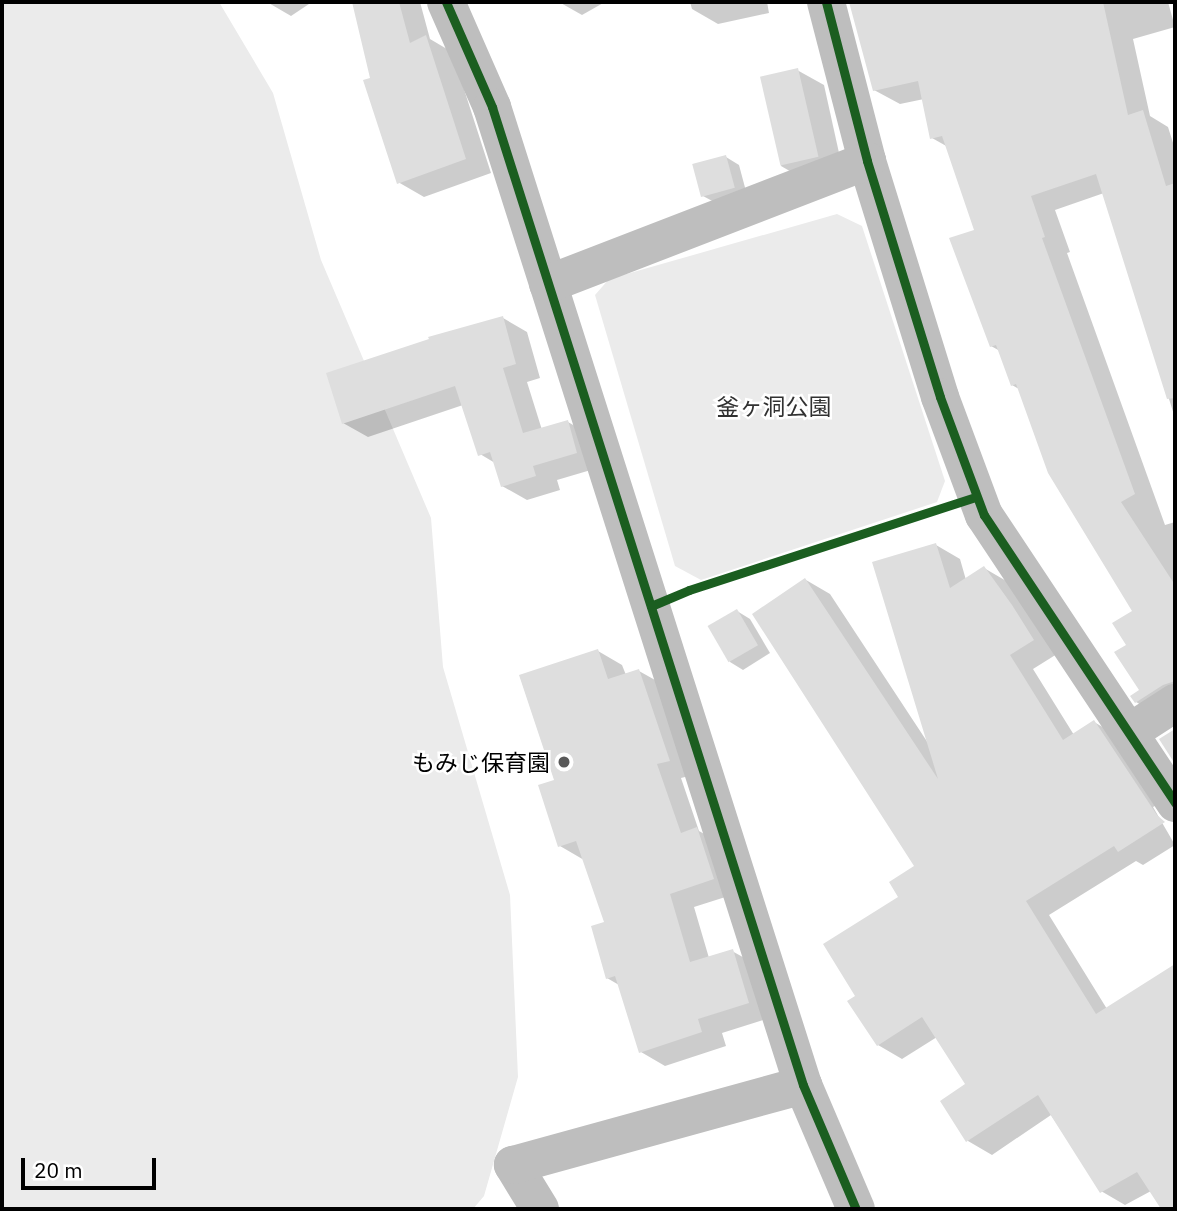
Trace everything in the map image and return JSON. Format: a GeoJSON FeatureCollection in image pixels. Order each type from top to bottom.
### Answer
{"type":"FeatureCollection","features":[{"type":"Feature","properties":{"kind":"street"},"geometry":{"type":"LineString","coordinates":[[446,2],[492,107],[803,1085],[856,1209]]}},
{"type":"Feature","properties":{"kind":"street"},"geometry":{"type":"LineString","coordinates":[[826,2],[867,161],[940,397],[984,515],[1175,803]]}},
{"type":"Feature","properties":{"kind":"street"},"geometry":{"type":"LineString","coordinates":[[548,284],[867,161]]}},
{"type":"Feature","properties":{"kind":"street"},"geometry":{"type":"LineString","coordinates":[[1130,732],[1175,703]]}},
{"type":"Feature","properties":{"kind":"street"},"geometry":{"type":"LineString","coordinates":[[540,1209],[513,1165],[803,1085]]}},
{"type":"Feature","properties":{"kind":"green space"},"geometry":{"type":"Polygon","coordinates":[[[2,2],[219,2],[273,93],[321,260],[431,518],[443,667],[510,895],[518,1077],[484,1196],[473,1209],[2,1209],[2,2]]]}},
{"type":"Feature","properties":{"kind":"green space","name":"釜ヶ洞公園"},"geometry":{"type":"Polygon","coordinates":[[[837,214],[862,226],[945,481],[937,502],[701,580],[675,566],[595,295],[609,279],[837,214]]]}},
{"type":"Feature","properties":{"kind":"building"},"geometry":{"type":"Polygon","coordinates":[[[352,2],[399,2],[410,43],[426,35],[466,159],[397,184],[363,80],[370,78],[352,2]]]}},
{"type":"Feature","properties":{"kind":"building"},"geometry":{"type":"Polygon","coordinates":[[[849,2],[1103,2],[1128,115],[1143,110],[1166,186],[1175,183],[1175,398],[1167,399],[1096,174],[1031,196],[1045,237],[1042,238],[1135,494],[1121,502],[1175,585],[1175,681],[1163,685],[1135,703],[1130,696],[1139,690],[1114,652],[1126,645],[1112,623],[1132,611],[1048,473],[1016,384],[1011,386],[996,345],[990,347],[949,238],[974,230],[942,136],[930,139],[918,81],[873,91],[849,2]]]}},
{"type":"Feature","properties":{"kind":"building"},"geometry":{"type":"Polygon","coordinates":[[[798,68],[818,157],[780,165],[760,77],[798,68]]]}},
{"type":"Feature","properties":{"kind":"building"},"geometry":{"type":"Polygon","coordinates":[[[726,155],[735,188],[701,197],[692,164],[726,155]]]}},
{"type":"Feature","properties":{"kind":"building"},"geometry":{"type":"Polygon","coordinates":[[[503,316],[516,364],[503,368],[523,433],[568,420],[577,453],[533,466],[536,476],[501,487],[490,452],[478,456],[455,386],[342,424],[326,373],[429,339],[428,337],[503,316]]]}},
{"type":"Feature","properties":{"kind":"building"},"geometry":{"type":"Polygon","coordinates":[[[936,543],[950,588],[984,566],[1012,605],[1034,640],[1010,655],[1063,740],[1094,720],[1157,815],[1165,822],[1118,852],[1114,846],[1026,901],[1096,1014],[1175,964],[1175,1209],[1161,1209],[1137,1172],[1100,1193],[1038,1095],[966,1142],[940,1101],[965,1084],[922,1017],[877,1046],[847,1001],[855,996],[823,944],[898,897],[889,882],[914,866],[752,614],[805,578],[938,779],[872,562],[936,543]]]}},
{"type":"Feature","properties":{"kind":"building"},"geometry":{"type":"Polygon","coordinates":[[[737,609],[758,645],[729,662],[708,626],[737,609]]]}},
{"type":"Feature","properties":{"kind":"building"},"geometry":{"type":"Polygon","coordinates":[[[598,649],[608,679],[639,669],[670,761],[657,764],[681,833],[697,827],[714,879],[670,894],[690,962],[733,949],[749,1003],[698,1019],[702,1032],[639,1053],[615,976],[606,979],[591,926],[604,922],[576,841],[558,847],[538,785],[554,780],[519,675],[598,649]]]}},
{"type":"Feature","properties":{"kind":"building"},"geometry":{"type":"Polygon","coordinates":[[[1175,729],[1175,764],[1159,739],[1175,729]]]}},
{"type":"Feature","properties":{"kind":"cycle path"},"geometry":{"type":"LineString","coordinates":[[446,2],[492,107],[803,1085],[856,1209]]}},
{"type":"Feature","properties":{"kind":"cycle path"},"geometry":{"type":"LineString","coordinates":[[826,2],[867,161],[940,397],[984,515],[1175,803]]}},
{"type":"Feature","properties":{"kind":"cycle path"},"geometry":{"type":"LineString","coordinates":[[651,606],[689,590],[976,497]]}},
{"type":"Feature","properties":{"kind":"place","name":"もみじ保育園"},"geometry":{"type":"Point","coordinates":[564,762]}}]}
